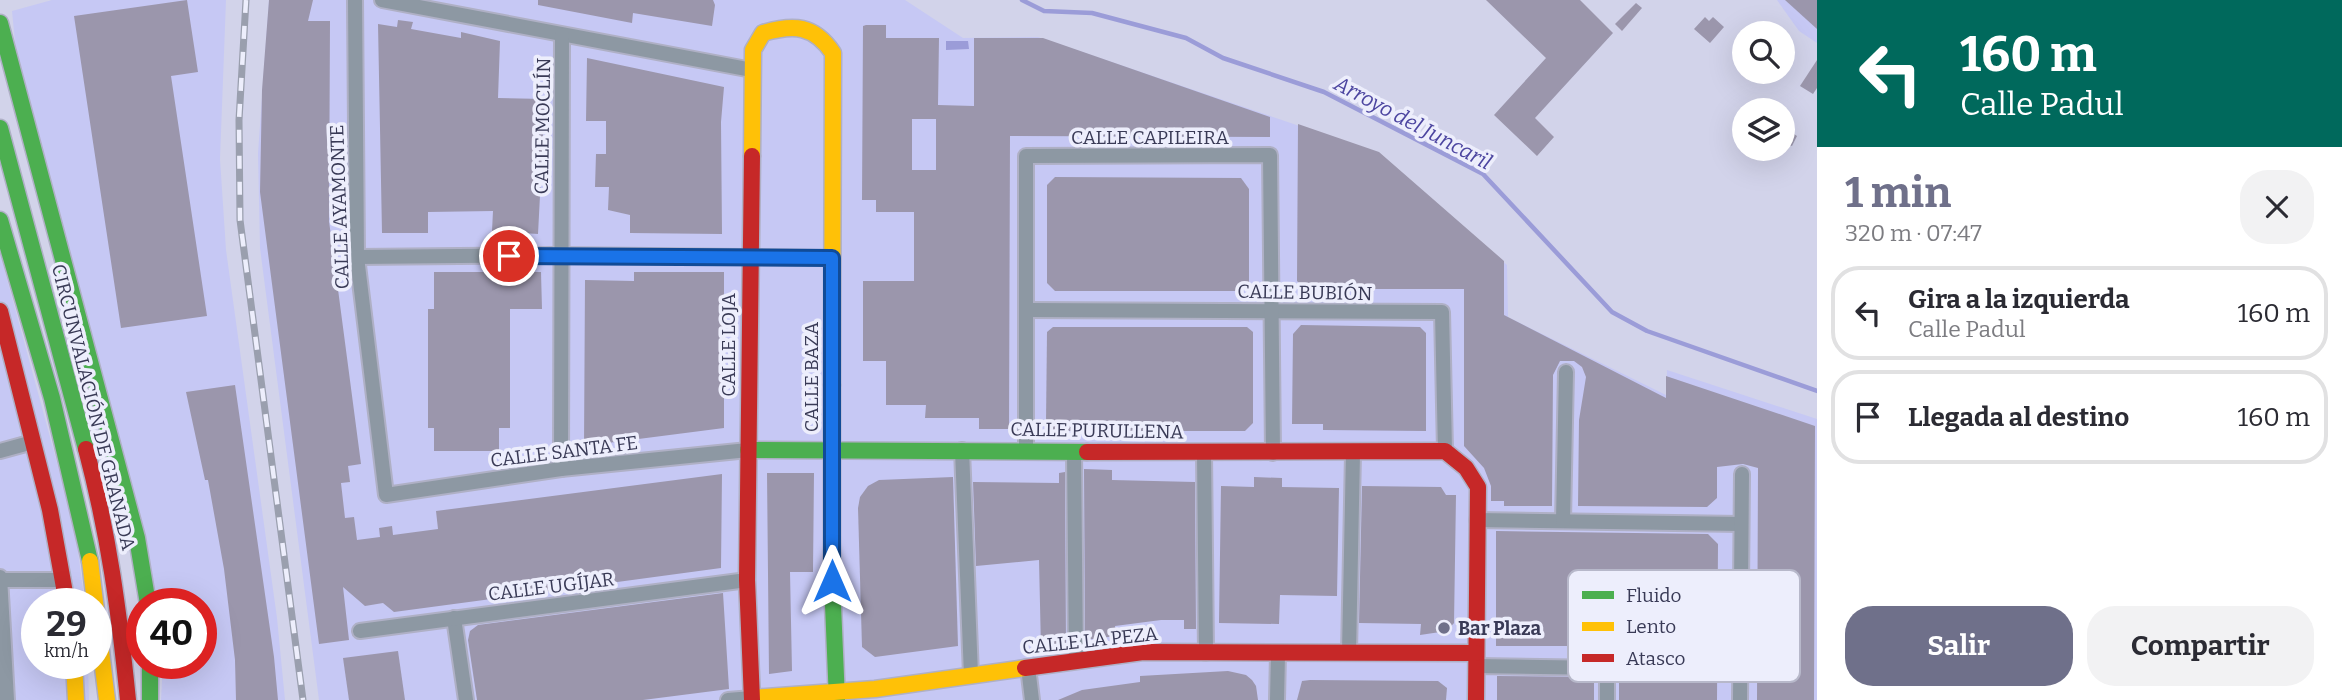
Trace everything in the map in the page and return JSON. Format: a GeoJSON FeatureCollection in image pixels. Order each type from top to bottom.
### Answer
{"type":"FeatureCollection","features":[{"type":"Feature","properties":{"kind":"main road"},"geometry":{"type":"LineString","coordinates":[[0,23],[137,538],[145,588]]}},
{"type":"Feature","properties":{"kind":"main road","name":"CALLE LOJA"},"geometry":{"type":"LineString","coordinates":[[752,699],[747,580],[753,50],[763,33],[786,26],[808,28],[824,37],[833,53]]}},
{"type":"Feature","properties":{"kind":"main road","name":"CALLE BAZA"},"geometry":{"type":"LineString","coordinates":[[833,53],[832,450],[836,696]]}},
{"type":"Feature","properties":{"kind":"main road","name":"CIRCUNVALACIÓN DE GRANADA"},"geometry":{"type":"LineString","coordinates":[[0,128],[104,516],[117,587],[128,700]]}},
{"type":"Feature","properties":{"kind":"main road","name":"CIRCUNVALACIÓN DE GRANADA"},"geometry":{"type":"LineString","coordinates":[[0,220],[61,433],[92,561],[99,603],[107,700]]}},
{"type":"Feature","properties":{"kind":"main road"},"geometry":{"type":"LineString","coordinates":[[0,311],[50,510],[64,588]]}},
{"type":"Feature","properties":{"kind":"main road","name":"CALLE PURULLENA"},"geometry":{"type":"LineString","coordinates":[[748,450],[1026,449],[1074,452],[1273,453],[1445,451]]}},
{"type":"Feature","properties":{"kind":"main road"},"geometry":{"type":"LineString","coordinates":[[1445,451],[1466,468],[1478,487],[1476,700]]}},
{"type":"Feature","properties":{"kind":"main road","name":"CALLE LA PEZA"},"geometry":{"type":"LineString","coordinates":[[752,699],[836,696],[1143,652],[1349,653],[1476,659]]}},
{"type":"Feature","properties":{"kind":"main road"},"geometry":{"type":"LineString","coordinates":[[75,679],[76,700]]}},
{"type":"Feature","properties":{"kind":"main road"},"geometry":{"type":"LineString","coordinates":[[150,679],[150,700]]}},
{"type":"Feature","properties":{"kind":"street","name":"CALLE AYAMONTE"},"geometry":{"type":"LineString","coordinates":[[355,0],[357,257],[386,495]]}},
{"type":"Feature","properties":{"kind":"street"},"geometry":{"type":"LineString","coordinates":[[382,0],[752,70]]}},
{"type":"Feature","properties":{"kind":"street","name":"CALLE MOCLÍN"},"geometry":{"type":"LineString","coordinates":[[561,469],[559,255],[562,35]]}},
{"type":"Feature","properties":{"kind":"street","name":"CALLE CAPILEIRA"},"geometry":{"type":"LineString","coordinates":[[1026,449],[1026,156],[1270,155],[1273,453]]}},
{"type":"Feature","properties":{"kind":"street"},"geometry":{"type":"LineString","coordinates":[[357,257],[559,255],[832,258]]}},
{"type":"Feature","properties":{"kind":"street","name":"CALLE BUBIÓN"},"geometry":{"type":"LineString","coordinates":[[1028,310],[1442,312],[1445,451]]}},
{"type":"Feature","properties":{"kind":"street"},"geometry":{"type":"LineString","coordinates":[[1563,522],[1566,372]]}},
{"type":"Feature","properties":{"kind":"street"},"geometry":{"type":"LineString","coordinates":[[0,451],[33,442]]}},
{"type":"Feature","properties":{"kind":"street","name":"CALLE SANTA FE"},"geometry":{"type":"LineString","coordinates":[[386,495],[561,469],[748,450]]}},
{"type":"Feature","properties":{"kind":"street"},"geometry":{"type":"LineString","coordinates":[[962,450],[971,675]]}},
{"type":"Feature","properties":{"kind":"street"},"geometry":{"type":"LineString","coordinates":[[1074,452],[1076,661]]}},
{"type":"Feature","properties":{"kind":"street"},"geometry":{"type":"LineString","coordinates":[[1204,452],[1206,653]]}},
{"type":"Feature","properties":{"kind":"street"},"geometry":{"type":"LineString","coordinates":[[1349,653],[1353,453]]}},
{"type":"Feature","properties":{"kind":"street"},"geometry":{"type":"LineString","coordinates":[[1741,570],[1742,474]]}},
{"type":"Feature","properties":{"kind":"street"},"geometry":{"type":"LineString","coordinates":[[1477,520],[1741,524]]}},
{"type":"Feature","properties":{"kind":"street"},"geometry":{"type":"LineString","coordinates":[[7,700],[0,579],[62,580]]}},
{"type":"Feature","properties":{"kind":"street","name":"CALLE UGÍJAR"},"geometry":{"type":"LineString","coordinates":[[360,631],[747,580]]}},
{"type":"Feature","properties":{"kind":"street"},"geometry":{"type":"LineString","coordinates":[[454,618],[466,700]]}},
{"type":"Feature","properties":{"kind":"street"},"geometry":{"type":"LineString","coordinates":[[1277,700],[1278,654]]}},
{"type":"Feature","properties":{"kind":"street"},"geometry":{"type":"LineString","coordinates":[[1476,659],[1568,665]]}},
{"type":"Feature","properties":{"kind":"street"},"geometry":{"type":"LineString","coordinates":[[1028,667],[1032,700]]}},
{"type":"Feature","properties":{"kind":"street"},"geometry":{"type":"LineString","coordinates":[[1607,682],[1607,700]]}},
{"type":"Feature","properties":{"kind":"street"},"geometry":{"type":"LineString","coordinates":[[1740,682],[1740,700]]}},
{"type":"Feature","properties":{"kind":"street"},"geometry":{"type":"LineString","coordinates":[[727,700],[752,699]]}},
{"type":"Feature","properties":{"kind":"shaded area"},"geometry":{"type":"Polygon","coordinates":[[[52,0],[226,0],[220,159],[226,250],[277,618],[285,700],[161,700],[162,679],[217,679],[217,588],[151,588],[15,42],[12,11],[52,0]]]}},
{"type":"Feature","properties":{"kind":"shaded area"},"geometry":{"type":"Polygon","coordinates":[[[269,0],[905,0],[963,38],[1038,37],[1376,152],[1507,265],[1508,317],[1666,395],[1667,370],[1817,419],[1817,700],[319,700],[260,248],[258,153],[269,0]]]}},
{"type":"Feature","properties":{"kind":"shaded area"},"geometry":{"type":"Polygon","coordinates":[[[1777,0],[1817,0],[1817,43],[1799,31],[1795,21],[1792,21],[1777,0]]]}},
{"type":"Feature","properties":{"kind":"shaded area"},"geometry":{"type":"Polygon","coordinates":[[[946,41],[968,41],[969,49],[946,50],[946,41]]]}},
{"type":"Feature","properties":{"kind":"shaded area"},"geometry":{"type":"Polygon","coordinates":[[[0,253],[75,529],[83,588],[21,588],[21,679],[88,679],[89,700],[0,700],[0,253]]]}},
{"type":"Feature","properties":{"kind":"building"},"geometry":{"type":"Polygon","coordinates":[[[187,0],[198,72],[171,76],[207,316],[121,328],[74,16],[187,0]]]}},
{"type":"Feature","properties":{"kind":"building"},"geometry":{"type":"Polygon","coordinates":[[[269,0],[313,0],[308,21],[330,21],[329,221],[361,464],[348,466],[350,482],[341,483],[345,518],[354,517],[357,540],[380,537],[379,528],[392,526],[393,535],[438,529],[436,511],[722,474],[721,568],[394,612],[383,603],[365,606],[343,587],[349,640],[319,644],[260,192],[262,90],[269,0]]]}},
{"type":"Feature","properties":{"kind":"building"},"geometry":{"type":"Polygon","coordinates":[[[538,0],[713,0],[715,5],[712,26],[633,13],[632,23],[538,5],[538,0]]]}},
{"type":"Feature","properties":{"kind":"building"},"geometry":{"type":"Polygon","coordinates":[[[1486,0],[1580,0],[1613,33],[1535,118],[1554,137],[1537,156],[1494,115],[1546,58],[1486,0]]]}},
{"type":"Feature","properties":{"kind":"building"},"geometry":{"type":"Polygon","coordinates":[[[1785,0],[1817,0],[1817,29],[1785,0]]]}},
{"type":"Feature","properties":{"kind":"building"},"geometry":{"type":"Polygon","coordinates":[[[1636,3],[1642,8],[1622,31],[1615,24],[1636,3]]]}},
{"type":"Feature","properties":{"kind":"building"},"geometry":{"type":"Polygon","coordinates":[[[1705,17],[1709,21],[1713,17],[1724,27],[1710,43],[1694,29],[1705,17]]]}},
{"type":"Feature","properties":{"kind":"building"},"geometry":{"type":"Polygon","coordinates":[[[398,20],[413,22],[411,29],[461,38],[461,32],[500,41],[498,98],[545,99],[538,234],[492,231],[493,211],[428,212],[428,233],[382,233],[378,24],[397,27],[398,20]]]}},
{"type":"Feature","properties":{"kind":"building"},"geometry":{"type":"Polygon","coordinates":[[[886,25],[886,38],[939,38],[938,105],[974,106],[974,38],[1043,38],[1270,117],[1270,137],[1010,136],[1009,429],[979,429],[979,418],[925,418],[926,405],[886,405],[886,361],[863,361],[863,281],[914,281],[914,212],[876,212],[876,200],[862,200],[863,26],[886,25]],[[912,119],[912,170],[936,170],[936,119],[912,119]]]}},
{"type":"Feature","properties":{"kind":"building"},"geometry":{"type":"Polygon","coordinates":[[[587,58],[724,87],[721,122],[722,234],[630,233],[630,215],[608,210],[609,187],[595,187],[596,154],[606,154],[606,121],[586,121],[587,58]]]}},
{"type":"Feature","properties":{"kind":"building"},"geometry":{"type":"Polygon","coordinates":[[[1817,60],[1817,88],[1813,94],[1800,86],[1817,60]]]}},
{"type":"Feature","properties":{"kind":"building"},"geometry":{"type":"Polygon","coordinates":[[[1298,124],[1379,152],[1504,261],[1504,315],[1666,398],[1666,376],[1815,426],[1814,700],[1757,700],[1757,682],[1800,682],[1800,570],[1758,570],[1758,468],[1743,464],[1717,467],[1717,498],[1707,507],[1578,506],[1579,420],[1586,377],[1582,367],[1574,361],[1560,361],[1553,375],[1552,506],[1504,506],[1504,501],[1491,501],[1491,486],[1484,468],[1464,446],[1464,289],[1305,289],[1297,281],[1298,124]]]}},
{"type":"Feature","properties":{"kind":"building"},"geometry":{"type":"Polygon","coordinates":[[[1055,177],[1241,178],[1249,189],[1249,284],[1241,291],[1055,291],[1047,283],[1047,185],[1055,177]]]}},
{"type":"Feature","properties":{"kind":"building"},"geometry":{"type":"Polygon","coordinates":[[[434,272],[541,272],[542,309],[510,309],[510,428],[499,428],[499,451],[434,451],[434,428],[428,428],[428,309],[434,309],[434,272]]]}},
{"type":"Feature","properties":{"kind":"building"},"geometry":{"type":"Polygon","coordinates":[[[634,272],[724,272],[724,428],[584,446],[585,280],[634,281],[634,272]]]}},
{"type":"Feature","properties":{"kind":"building"},"geometry":{"type":"Polygon","coordinates":[[[1301,325],[1420,327],[1426,333],[1426,431],[1323,430],[1323,424],[1292,424],[1293,334],[1301,325]]]}},
{"type":"Feature","properties":{"kind":"building"},"geometry":{"type":"Polygon","coordinates":[[[1053,327],[1247,327],[1253,332],[1253,423],[1245,431],[1054,431],[1046,423],[1047,332],[1053,327]]]}},
{"type":"Feature","properties":{"kind":"building"},"geometry":{"type":"Polygon","coordinates":[[[235,385],[278,700],[236,700],[235,660],[224,569],[208,480],[205,480],[186,392],[235,385]]]}},
{"type":"Feature","properties":{"kind":"building"},"geometry":{"type":"Polygon","coordinates":[[[1084,469],[1112,470],[1112,480],[1195,482],[1196,629],[1184,629],[1184,620],[1161,620],[1115,626],[1116,636],[1085,640],[1084,469]]]}},
{"type":"Feature","properties":{"kind":"building"},"geometry":{"type":"Polygon","coordinates":[[[1065,472],[1066,646],[1041,649],[1039,560],[976,566],[973,482],[1059,483],[1059,473],[1065,472]]]}},
{"type":"Feature","properties":{"kind":"building"},"geometry":{"type":"Polygon","coordinates":[[[767,473],[814,473],[813,572],[790,572],[792,671],[769,674],[767,473]]]}},
{"type":"Feature","properties":{"kind":"building"},"geometry":{"type":"Polygon","coordinates":[[[953,477],[958,646],[875,657],[862,647],[858,508],[860,497],[868,486],[879,480],[953,477]]]}},
{"type":"Feature","properties":{"kind":"building"},"geometry":{"type":"Polygon","coordinates":[[[1254,477],[1282,478],[1282,487],[1339,488],[1337,596],[1280,595],[1279,624],[1219,623],[1221,486],[1254,487],[1254,477]]]}},
{"type":"Feature","properties":{"kind":"building"},"geometry":{"type":"Polygon","coordinates":[[[1362,486],[1441,487],[1446,495],[1456,495],[1454,623],[1447,631],[1420,635],[1421,624],[1359,623],[1362,486]]]}},
{"type":"Feature","properties":{"kind":"building"},"geometry":{"type":"Polygon","coordinates":[[[1496,531],[1708,534],[1718,544],[1718,570],[1568,570],[1568,646],[1496,646],[1496,531]]]}},
{"type":"Feature","properties":{"kind":"building"},"geometry":{"type":"Polygon","coordinates":[[[723,593],[729,689],[643,700],[477,700],[468,640],[470,631],[478,625],[723,593]]]}},
{"type":"Feature","properties":{"kind":"building"},"geometry":{"type":"Polygon","coordinates":[[[398,651],[405,700],[349,700],[343,658],[398,651]]]}},
{"type":"Feature","properties":{"kind":"building"},"geometry":{"type":"Polygon","coordinates":[[[1228,671],[1246,675],[1252,680],[1256,686],[1258,700],[1058,700],[1082,690],[1140,682],[1140,676],[1228,671]]]}},
{"type":"Feature","properties":{"kind":"building"},"geometry":{"type":"Polygon","coordinates":[[[1497,676],[1568,677],[1568,682],[1594,682],[1594,700],[1497,700],[1497,676]]]}},
{"type":"Feature","properties":{"kind":"building"},"geometry":{"type":"Polygon","coordinates":[[[1302,681],[1438,681],[1447,688],[1446,700],[1297,700],[1302,681]]]}},
{"type":"Feature","properties":{"kind":"building"},"geometry":{"type":"Polygon","coordinates":[[[1619,682],[1717,682],[1717,700],[1619,700],[1619,682]]]}},
{"type":"Feature","properties":{"kind":"waterway","name":"Arroyo del Juncaril"},"geometry":{"type":"LineString","coordinates":[[1022,0],[1044,11],[1092,13],[1186,38],[1223,58],[1324,92],[1483,174],[1612,312],[1647,331],[1817,391]]}},
{"type":"Feature","properties":{"kind":"railway"},"geometry":{"type":"LineString","coordinates":[[246,0],[239,120],[240,220],[303,700]]}},
{"type":"Feature","properties":{"kind":"traffic: fast"},"geometry":{"type":"LineString","coordinates":[[0,23],[137,538],[145,588]]}},
{"type":"Feature","properties":{"kind":"traffic: fast"},"geometry":{"type":"LineString","coordinates":[[0,128],[86,449]]}},
{"type":"Feature","properties":{"kind":"traffic: fast"},"geometry":{"type":"LineString","coordinates":[[0,220],[52,398],[90,561]]}},
{"type":"Feature","properties":{"kind":"traffic: fast"},"geometry":{"type":"LineString","coordinates":[[832,385],[832,581],[837,700]]}},
{"type":"Feature","properties":{"kind":"traffic: fast"},"geometry":{"type":"LineString","coordinates":[[748,450],[1087,452]]}},
{"type":"Feature","properties":{"kind":"traffic: fast"},"geometry":{"type":"LineString","coordinates":[[150,679],[150,700]]}},
{"type":"Feature","properties":{"kind":"traffic: slow"},"geometry":{"type":"LineString","coordinates":[[752,156],[753,50],[763,33],[784,28],[811,32],[833,53],[832,385]]}},
{"type":"Feature","properties":{"kind":"traffic: slow"},"geometry":{"type":"LineString","coordinates":[[90,561],[107,700]]}},
{"type":"Feature","properties":{"kind":"traffic: slow"},"geometry":{"type":"LineString","coordinates":[[752,698],[875,689],[1025,668]]}},
{"type":"Feature","properties":{"kind":"traffic: slow"},"geometry":{"type":"LineString","coordinates":[[75,679],[76,700]]}},
{"type":"Feature","properties":{"kind":"traffic: jam"},"geometry":{"type":"LineString","coordinates":[[752,156],[747,580],[752,700]]}},
{"type":"Feature","properties":{"kind":"traffic: jam"},"geometry":{"type":"LineString","coordinates":[[0,311],[50,510],[64,588]]}},
{"type":"Feature","properties":{"kind":"traffic: jam"},"geometry":{"type":"LineString","coordinates":[[86,449],[112,574],[128,700]]}},
{"type":"Feature","properties":{"kind":"traffic: jam"},"geometry":{"type":"LineString","coordinates":[[1087,452],[1445,451],[1466,468],[1478,487],[1476,700]]}},
{"type":"Feature","properties":{"kind":"traffic: jam"},"geometry":{"type":"LineString","coordinates":[[1025,668],[1143,652],[1476,653]]}},
{"type":"Feature","properties":{"kind":"place","name":"Bar Plaza"},"geometry":{"type":"Point","coordinates":[1444,628]}},
{"type":"Feature","properties":{"kind":"route"},"geometry":{"type":"LineString","coordinates":[[509,256],[832,258],[832,581]]}}]}
